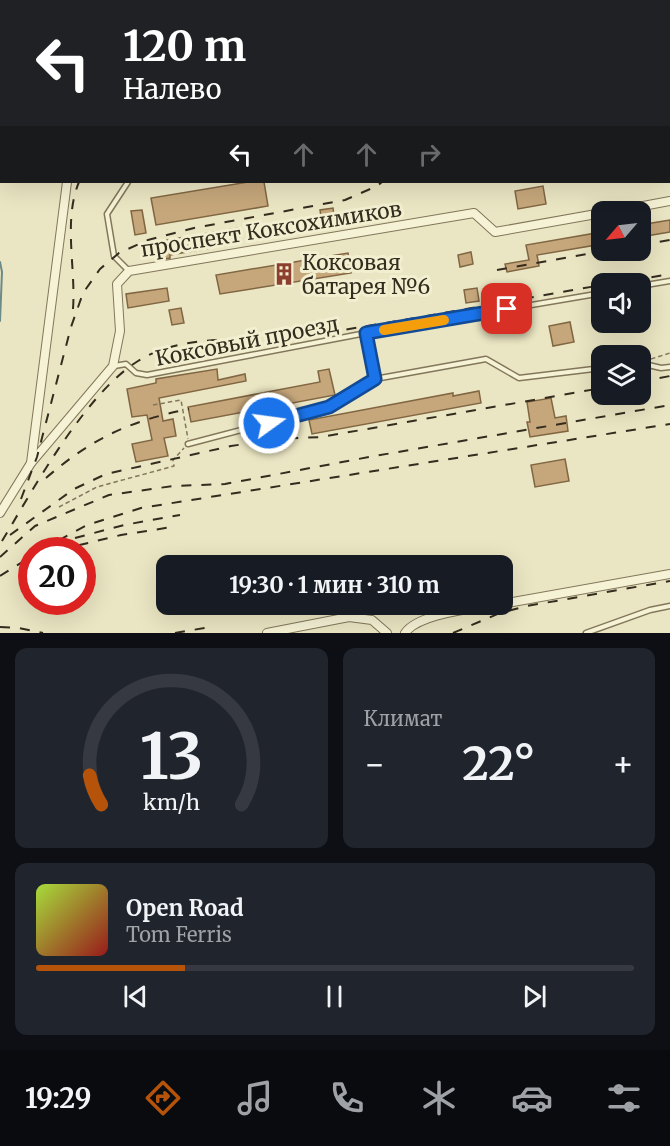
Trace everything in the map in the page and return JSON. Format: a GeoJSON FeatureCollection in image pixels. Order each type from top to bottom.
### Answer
{"type":"FeatureCollection","features":[{"type":"Feature","properties":{"kind":"street"},"geometry":{"type":"LineString","coordinates":[[31,463],[67,183]]}},
{"type":"Feature","properties":{"kind":"street"},"geometry":{"type":"LineString","coordinates":[[651,205],[670,201]]}},
{"type":"Feature","properties":{"kind":"street","name":"проспект Коксохимиков"},"geometry":{"type":"LineString","coordinates":[[0,513],[31,463],[113,366],[120,331],[117,284],[129,271],[474,213],[495,232],[591,215]]}},
{"type":"Feature","properties":{"kind":"street"},"geometry":{"type":"LineString","coordinates":[[513,602],[670,574]]}},
{"type":"Feature","properties":{"kind":"street"},"geometry":{"type":"LineString","coordinates":[[405,633],[410,626],[426,619],[445,615]]}},
{"type":"Feature","properties":{"kind":"street"},"geometry":{"type":"LineString","coordinates":[[267,633],[349,617],[372,620],[387,633]]}},
{"type":"Feature","properties":{"kind":"lane"},"geometry":{"type":"LineString","coordinates":[[127,183],[107,214],[114,256],[129,271]]}},
{"type":"Feature","properties":{"kind":"lane"},"geometry":{"type":"LineString","coordinates":[[651,284],[670,281]]}},
{"type":"Feature","properties":{"kind":"lane","name":"Коксовый проезд"},"geometry":{"type":"LineString","coordinates":[[113,366],[126,364],[136,373],[147,375],[366,333],[591,295]]}},
{"type":"Feature","properties":{"kind":"lane"},"geometry":{"type":"LineString","coordinates":[[366,333],[375,379]]}},
{"type":"Feature","properties":{"kind":"lane"},"geometry":{"type":"LineString","coordinates":[[188,444],[329,407],[375,379],[486,359],[519,378],[591,369]]}},
{"type":"Feature","properties":{"kind":"lane"},"geometry":{"type":"LineString","coordinates":[[651,366],[670,367]]}},
{"type":"Feature","properties":{"kind":"lane"},"geometry":{"type":"LineString","coordinates":[[586,633],[650,610],[670,606]]}},
{"type":"Feature","properties":{"kind":"path"},"geometry":{"type":"LineString","coordinates":[[651,359],[670,353]]}},
{"type":"Feature","properties":{"kind":"path"},"geometry":{"type":"LineString","coordinates":[[59,507],[97,487],[174,466],[173,460],[188,444],[181,400],[153,405]]}},
{"type":"Feature","properties":{"kind":"building"},"geometry":{"type":"Polygon","coordinates":[[[242,183],[264,183],[268,206],[156,225],[151,198],[242,183]]]}},
{"type":"Feature","properties":{"kind":"building"},"geometry":{"type":"Polygon","coordinates":[[[543,186],[546,204],[518,209],[515,191],[543,186]]]}},
{"type":"Feature","properties":{"kind":"building"},"geometry":{"type":"Polygon","coordinates":[[[333,208],[335,222],[322,224],[320,210],[333,208]]]}},
{"type":"Feature","properties":{"kind":"building"},"geometry":{"type":"Polygon","coordinates":[[[142,210],[146,233],[135,235],[131,211],[142,210]]]}},
{"type":"Feature","properties":{"kind":"building"},"geometry":{"type":"Polygon","coordinates":[[[670,220],[670,232],[651,235],[651,223],[670,220]]]}},
{"type":"Feature","properties":{"kind":"building"},"geometry":{"type":"Polygon","coordinates":[[[238,228],[240,243],[170,255],[170,258],[159,260],[156,245],[168,243],[167,240],[238,228]]]}},
{"type":"Feature","properties":{"kind":"building"},"geometry":{"type":"Polygon","coordinates":[[[591,234],[591,246],[537,255],[539,266],[507,272],[505,264],[529,260],[526,245],[591,234]]]}},
{"type":"Feature","properties":{"kind":"building"},"geometry":{"type":"Polygon","coordinates":[[[471,252],[473,264],[460,267],[458,255],[471,252]]]}},
{"type":"Feature","properties":{"kind":"building","name":"Коксовая батарея №6"},"geometry":{"type":"Polygon","coordinates":[[[348,253],[351,273],[220,294],[216,275],[348,253]]]}},
{"type":"Feature","properties":{"kind":"building"},"geometry":{"type":"Polygon","coordinates":[[[167,288],[169,301],[128,308],[126,294],[167,288]]]}},
{"type":"Feature","properties":{"kind":"building"},"geometry":{"type":"Polygon","coordinates":[[[477,288],[479,301],[466,303],[464,290],[477,288]]]}},
{"type":"Feature","properties":{"kind":"building"},"geometry":{"type":"Polygon","coordinates":[[[181,308],[184,323],[172,325],[169,310],[181,308]]]}},
{"type":"Feature","properties":{"kind":"building"},"geometry":{"type":"Polygon","coordinates":[[[570,322],[574,342],[553,346],[549,326],[570,322]]]}},
{"type":"Feature","properties":{"kind":"building"},"geometry":{"type":"Polygon","coordinates":[[[217,369],[218,380],[245,374],[246,381],[159,398],[163,421],[173,419],[176,436],[164,438],[168,456],[136,462],[132,444],[152,440],[147,415],[132,417],[127,389],[156,383],[156,379],[217,369]]]}},
{"type":"Feature","properties":{"kind":"building"},"geometry":{"type":"Polygon","coordinates":[[[329,369],[335,395],[191,422],[188,407],[320,382],[318,371],[329,369]]]}},
{"type":"Feature","properties":{"kind":"building"},"geometry":{"type":"Polygon","coordinates":[[[479,391],[481,403],[312,434],[309,420],[453,393],[453,396],[479,391]]]}},
{"type":"Feature","properties":{"kind":"building"},"geometry":{"type":"Polygon","coordinates":[[[551,398],[555,418],[566,416],[568,431],[530,437],[527,402],[551,398]]]}},
{"type":"Feature","properties":{"kind":"building"},"geometry":{"type":"Polygon","coordinates":[[[565,459],[569,481],[535,487],[531,465],[565,459]]]}},
{"type":"Feature","properties":{"kind":"waterway"},"geometry":{"type":"LineString","coordinates":[[0,262],[2,272],[0,321]]}},
{"type":"Feature","properties":{"kind":"railway"},"geometry":{"type":"LineString","coordinates":[[73,309],[71,228],[74,197],[79,183]]}},
{"type":"Feature","properties":{"kind":"railway"},"geometry":{"type":"LineString","coordinates":[[21,499],[37,457],[71,327],[83,293],[100,269],[119,253],[148,240],[194,228],[345,200],[381,183]]}},
{"type":"Feature","properties":{"kind":"railway"},"geometry":{"type":"LineString","coordinates":[[651,243],[670,240]]}},
{"type":"Feature","properties":{"kind":"railway"},"geometry":{"type":"LineString","coordinates":[[497,270],[591,253]]}},
{"type":"Feature","properties":{"kind":"railway"},"geometry":{"type":"LineString","coordinates":[[651,277],[670,274]]}},
{"type":"Feature","properties":{"kind":"railway"},"geometry":{"type":"LineString","coordinates":[[2,541],[45,469],[80,418],[118,376],[138,361],[157,351],[200,342],[311,335],[591,287]]}},
{"type":"Feature","properties":{"kind":"railway"},"geometry":{"type":"LineString","coordinates":[[651,380],[670,376]]}},
{"type":"Feature","properties":{"kind":"railway"},"geometry":{"type":"LineString","coordinates":[[10,535],[74,489],[106,474],[231,446],[279,439],[321,437],[591,390]]}},
{"type":"Feature","properties":{"kind":"railway"},"geometry":{"type":"LineString","coordinates":[[0,557],[35,526],[109,495],[173,486],[225,484],[670,405]]}},
{"type":"Feature","properties":{"kind":"railway"},"geometry":{"type":"LineString","coordinates":[[46,478],[79,452],[113,433],[148,419],[189,409]]}},
{"type":"Feature","properties":{"kind":"railway"},"geometry":{"type":"LineString","coordinates":[[65,537],[87,525],[141,508],[670,424]]}},
{"type":"Feature","properties":{"kind":"railway"},"geometry":{"type":"LineString","coordinates":[[79,537],[124,525],[180,515]]}},
{"type":"Feature","properties":{"kind":"railway"},"geometry":{"type":"LineString","coordinates":[[96,541],[172,527]]}},
{"type":"Feature","properties":{"kind":"railway"},"geometry":{"type":"LineString","coordinates":[[0,576],[18,565]]}},
{"type":"Feature","properties":{"kind":"railway"},"geometry":{"type":"LineString","coordinates":[[453,633],[500,613],[527,606],[670,581]]}},
{"type":"Feature","properties":{"kind":"railway"},"geometry":{"type":"LineString","coordinates":[[0,627],[43,633]]}},
{"type":"Feature","properties":{"kind":"railway"},"geometry":{"type":"LineString","coordinates":[[175,633],[210,627]]}},
{"type":"Feature","properties":{"kind":"slow traffic"},"geometry":{"type":"LineString","coordinates":[[384,330],[444,320]]}},
{"type":"Feature","properties":{"kind":"place","name":"Коксовая батарея №6"},"geometry":{"type":"Point","coordinates":[284,274]}},
{"type":"Feature","properties":{"kind":"route"},"geometry":{"type":"LineString","coordinates":[[269,423],[329,407],[375,379],[366,333],[507,309]]}}]}
